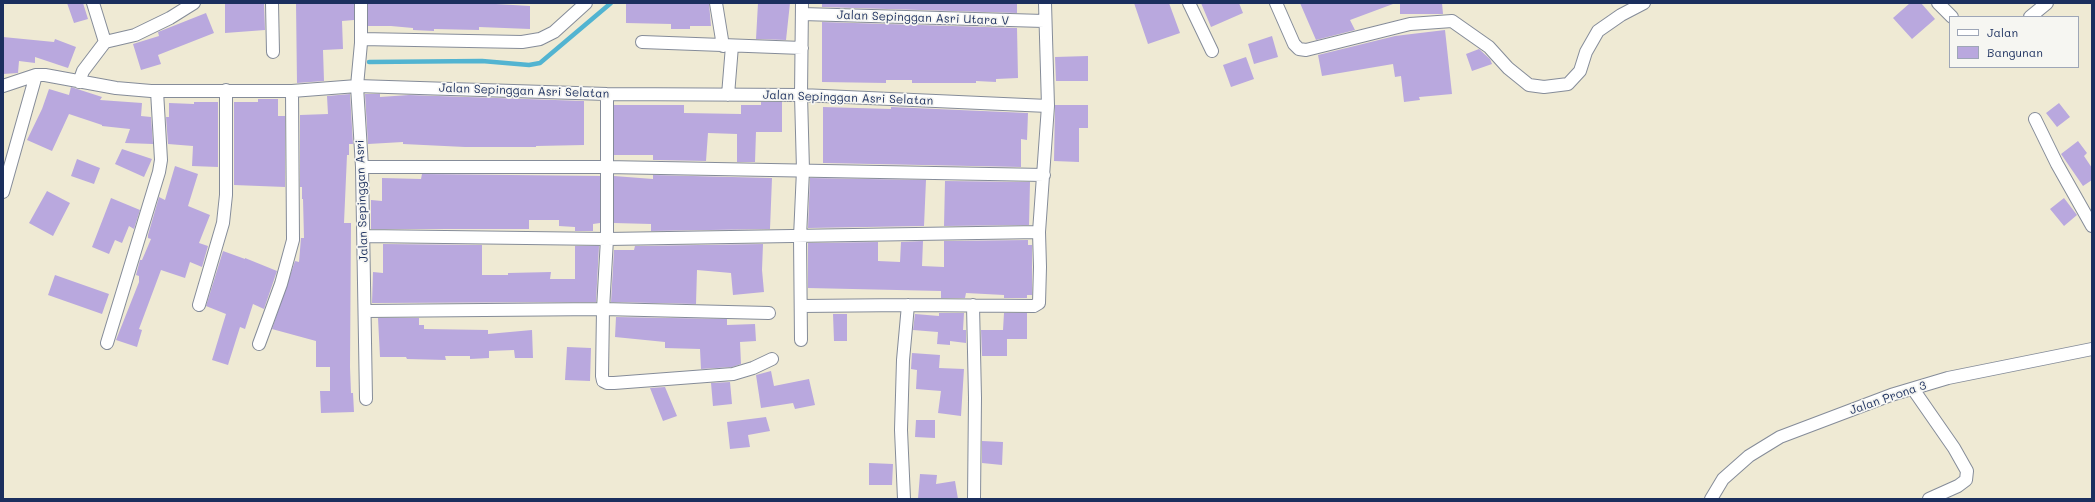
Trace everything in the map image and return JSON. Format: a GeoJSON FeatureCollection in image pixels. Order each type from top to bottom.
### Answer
{"type":"FeatureCollection","features":[{"type":"Feature","properties":{"kind":"street"},"geometry":{"type":"LineString","coordinates":[[93,3],[104,44]]}},
{"type":"Feature","properties":{"kind":"street"},"geometry":{"type":"LineString","coordinates":[[81,76],[104,44],[135,35],[170,18],[194,3]]}},
{"type":"Feature","properties":{"kind":"street"},"geometry":{"type":"LineString","coordinates":[[272,3],[273,52]]}},
{"type":"Feature","properties":{"kind":"street","name":"Jalan Sepinggan Asri"},"geometry":{"type":"LineString","coordinates":[[361,3],[361,41],[357,82],[364,236],[366,399]]}},
{"type":"Feature","properties":{"kind":"street"},"geometry":{"type":"LineString","coordinates":[[361,41],[522,42],[534,40],[554,32],[586,3]]}},
{"type":"Feature","properties":{"kind":"street"},"geometry":{"type":"LineString","coordinates":[[716,3],[727,46],[728,95]]}},
{"type":"Feature","properties":{"kind":"street"},"geometry":{"type":"LineString","coordinates":[[801,306],[1034,306],[1039,303],[1040,267],[1038,232],[1044,175],[1048,106],[1044,21],[1045,3]]}},
{"type":"Feature","properties":{"kind":"street"},"geometry":{"type":"LineString","coordinates":[[1188,3],[1212,51]]}},
{"type":"Feature","properties":{"kind":"street"},"geometry":{"type":"LineString","coordinates":[[1276,3],[1294,44],[1299,49],[1306,50],[1410,24],[1452,20],[1489,47],[1508,68],[1529,85],[1544,87],[1568,84],[1580,71],[1586,52],[1598,31],[1620,15],[1644,3]]}},
{"type":"Feature","properties":{"kind":"street"},"geometry":{"type":"LineString","coordinates":[[1938,3],[1951,16]]}},
{"type":"Feature","properties":{"kind":"street"},"geometry":{"type":"LineString","coordinates":[[2031,16],[2047,3]]}},
{"type":"Feature","properties":{"kind":"street"},"geometry":{"type":"LineString","coordinates":[[801,340],[800,237],[803,170],[801,95],[802,9]]}},
{"type":"Feature","properties":{"kind":"street","name":"Jalan Sepinggan Asri Utara V"},"geometry":{"type":"LineString","coordinates":[[802,9],[1044,21]]}},
{"type":"Feature","properties":{"kind":"street"},"geometry":{"type":"LineString","coordinates":[[642,42],[802,48]]}},
{"type":"Feature","properties":{"kind":"street"},"geometry":{"type":"LineString","coordinates":[[3,192],[36,75]]}},
{"type":"Feature","properties":{"kind":"street","name":"Jalan Sepinggan Asri Selatan"},"geometry":{"type":"LineString","coordinates":[[3,86],[36,75],[81,76],[116,88],[157,91],[292,90],[357,82],[607,94],[801,95],[1048,106]]}},
{"type":"Feature","properties":{"kind":"street"},"geometry":{"type":"LineString","coordinates":[[199,305],[223,223],[226,195],[226,90]]}},
{"type":"Feature","properties":{"kind":"street"},"geometry":{"type":"LineString","coordinates":[[259,344],[280,284],[293,240],[292,90]]}},
{"type":"Feature","properties":{"kind":"street"},"geometry":{"type":"LineString","coordinates":[[107,343],[159,172],[161,160],[157,91]]}},
{"type":"Feature","properties":{"kind":"street"},"geometry":{"type":"LineString","coordinates":[[607,94],[607,239],[603,309],[603,381],[607,383],[733,374],[753,368],[772,359]]}},
{"type":"Feature","properties":{"kind":"street"},"geometry":{"type":"LineString","coordinates":[[2036,118],[2057,164],[2092,226]]}},
{"type":"Feature","properties":{"kind":"street"},"geometry":{"type":"LineString","coordinates":[[362,167],[803,170],[1044,175]]}},
{"type":"Feature","properties":{"kind":"street"},"geometry":{"type":"LineString","coordinates":[[364,236],[607,239],[1038,232]]}},
{"type":"Feature","properties":{"kind":"street"},"geometry":{"type":"LineString","coordinates":[[904,499],[901,430],[903,360],[908,305]]}},
{"type":"Feature","properties":{"kind":"street"},"geometry":{"type":"LineString","coordinates":[[973,306],[975,398],[974,499]]}},
{"type":"Feature","properties":{"kind":"street"},"geometry":{"type":"LineString","coordinates":[[365,311],[603,309],[769,313]]}},
{"type":"Feature","properties":{"kind":"street","name":"Jalan Prona 3"},"geometry":{"type":"LineString","coordinates":[[1711,499],[1723,479],[1749,456],[1780,437],[1913,389],[1948,378],[2092,349]]}},
{"type":"Feature","properties":{"kind":"street"},"geometry":{"type":"LineString","coordinates":[[1913,389],[1954,448],[1967,471],[1966,480],[1958,486],[1929,499]]}},
{"type":"Feature","properties":{"kind":"building"},"geometry":{"type":"Polygon","coordinates":[[[67,3],[83,3],[88,19],[74,23],[67,3]]]}},
{"type":"Feature","properties":{"kind":"building"},"geometry":{"type":"Polygon","coordinates":[[[225,3],[264,3],[265,30],[225,33],[225,3]]]}},
{"type":"Feature","properties":{"kind":"building"},"geometry":{"type":"Polygon","coordinates":[[[296,3],[354,3],[354,20],[342,21],[343,49],[323,50],[324,81],[297,83],[296,3]]]}},
{"type":"Feature","properties":{"kind":"building"},"geometry":{"type":"Polygon","coordinates":[[[368,3],[479,3],[530,6],[530,29],[479,27],[479,30],[434,29],[434,31],[413,30],[413,28],[391,26],[368,26],[368,3]]]}},
{"type":"Feature","properties":{"kind":"building"},"geometry":{"type":"Polygon","coordinates":[[[626,3],[709,3],[711,26],[690,26],[690,29],[671,29],[671,24],[626,23],[626,3]]]}},
{"type":"Feature","properties":{"kind":"building"},"geometry":{"type":"Polygon","coordinates":[[[758,3],[790,3],[786,40],[756,39],[758,3]]]}},
{"type":"Feature","properties":{"kind":"building"},"geometry":{"type":"Polygon","coordinates":[[[822,3],[1017,3],[1017,13],[822,7],[822,3]]]}},
{"type":"Feature","properties":{"kind":"building"},"geometry":{"type":"Polygon","coordinates":[[[1134,3],[1169,3],[1180,33],[1148,44],[1134,3]]]}},
{"type":"Feature","properties":{"kind":"building"},"geometry":{"type":"Polygon","coordinates":[[[1201,3],[1239,3],[1243,13],[1211,27],[1201,3]]]}},
{"type":"Feature","properties":{"kind":"building"},"geometry":{"type":"Polygon","coordinates":[[[1300,3],[1393,4],[1350,20],[1355,30],[1316,40],[1300,3]]]}},
{"type":"Feature","properties":{"kind":"building"},"geometry":{"type":"Polygon","coordinates":[[[1400,3],[1442,3],[1443,14],[1400,14],[1400,3]]]}},
{"type":"Feature","properties":{"kind":"building"},"geometry":{"type":"Polygon","coordinates":[[[1910,3],[1921,3],[1935,19],[1912,39],[1893,18],[1910,3]]]}},
{"type":"Feature","properties":{"kind":"building"},"geometry":{"type":"Polygon","coordinates":[[[206,13],[214,33],[158,55],[161,64],[141,70],[133,44],[159,36],[158,32],[206,13]]]}},
{"type":"Feature","properties":{"kind":"building"},"geometry":{"type":"Polygon","coordinates":[[[822,22],[1017,28],[1018,78],[996,79],[996,82],[976,81],[976,83],[912,83],[912,80],[886,80],[886,83],[822,82],[822,22]]]}},
{"type":"Feature","properties":{"kind":"building"},"geometry":{"type":"Polygon","coordinates":[[[1445,30],[1452,94],[1419,97],[1420,100],[1404,102],[1401,76],[1395,77],[1393,64],[1322,76],[1318,55],[1395,36],[1445,30]]]}},
{"type":"Feature","properties":{"kind":"building"},"geometry":{"type":"Polygon","coordinates":[[[1272,36],[1278,57],[1254,64],[1248,44],[1272,36]]]}},
{"type":"Feature","properties":{"kind":"building"},"geometry":{"type":"Polygon","coordinates":[[[3,37],[54,42],[55,39],[76,47],[68,68],[35,57],[35,63],[19,61],[18,73],[3,74],[3,37]]]}},
{"type":"Feature","properties":{"kind":"building"},"geometry":{"type":"Polygon","coordinates":[[[1479,49],[1490,59],[1492,64],[1472,71],[1466,54],[1479,49]]]}},
{"type":"Feature","properties":{"kind":"building"},"geometry":{"type":"Polygon","coordinates":[[[1088,56],[1088,81],[1056,81],[1055,57],[1088,56]]]}},
{"type":"Feature","properties":{"kind":"building"},"geometry":{"type":"Polygon","coordinates":[[[1246,57],[1254,79],[1231,87],[1223,65],[1246,57]]]}},
{"type":"Feature","properties":{"kind":"building"},"geometry":{"type":"Polygon","coordinates":[[[71,87],[102,97],[100,100],[142,103],[141,116],[151,117],[153,144],[125,143],[130,129],[102,126],[69,114],[52,151],[27,140],[42,109],[49,89],[69,95],[71,87]]]}},
{"type":"Feature","properties":{"kind":"building"},"geometry":{"type":"Polygon","coordinates":[[[350,94],[353,144],[349,144],[349,155],[347,155],[344,223],[351,223],[350,367],[351,393],[353,393],[354,412],[321,413],[320,391],[330,391],[330,367],[316,367],[316,341],[272,329],[295,261],[299,262],[301,238],[304,238],[303,199],[302,187],[300,187],[300,115],[328,114],[327,96],[350,94]]]}},
{"type":"Feature","properties":{"kind":"building"},"geometry":{"type":"Polygon","coordinates":[[[365,94],[380,94],[380,97],[409,95],[584,101],[584,145],[465,147],[403,144],[403,142],[368,144],[365,94]]]}},
{"type":"Feature","properties":{"kind":"building"},"geometry":{"type":"Polygon","coordinates":[[[258,99],[278,99],[278,116],[285,116],[285,187],[234,185],[234,102],[258,102],[258,99]]]}},
{"type":"Feature","properties":{"kind":"building"},"geometry":{"type":"Polygon","coordinates":[[[194,102],[218,102],[218,167],[192,166],[193,146],[168,144],[166,117],[169,117],[169,103],[194,104],[194,102]]]}},
{"type":"Feature","properties":{"kind":"building"},"geometry":{"type":"Polygon","coordinates":[[[761,102],[782,102],[782,132],[756,132],[755,162],[737,162],[737,134],[708,133],[706,161],[653,160],[653,155],[614,155],[614,105],[684,105],[684,113],[741,114],[741,105],[761,105],[761,102]]]}},
{"type":"Feature","properties":{"kind":"building"},"geometry":{"type":"Polygon","coordinates":[[[2059,103],[2070,117],[2057,127],[2046,113],[2059,103]]]}},
{"type":"Feature","properties":{"kind":"building"},"geometry":{"type":"Polygon","coordinates":[[[1055,105],[1088,105],[1088,128],[1079,128],[1079,162],[1054,161],[1055,105]]]}},
{"type":"Feature","properties":{"kind":"building"},"geometry":{"type":"Polygon","coordinates":[[[823,107],[891,109],[891,107],[1028,113],[1027,140],[1021,139],[1021,167],[823,163],[823,107]]]}},
{"type":"Feature","properties":{"kind":"building"},"geometry":{"type":"Polygon","coordinates":[[[2078,141],[2087,153],[2084,156],[2092,168],[2092,180],[2083,186],[2061,154],[2078,141]]]}},
{"type":"Feature","properties":{"kind":"building"},"geometry":{"type":"Polygon","coordinates":[[[122,149],[152,159],[144,177],[115,164],[122,149]]]}},
{"type":"Feature","properties":{"kind":"building"},"geometry":{"type":"Polygon","coordinates":[[[77,159],[100,168],[94,184],[71,176],[77,159]]]}},
{"type":"Feature","properties":{"kind":"building"},"geometry":{"type":"Polygon","coordinates":[[[175,166],[198,174],[188,206],[210,215],[199,243],[208,246],[202,267],[190,262],[185,278],[161,270],[139,329],[142,330],[137,347],[116,340],[139,282],[139,276],[136,275],[140,260],[142,260],[151,239],[148,238],[148,235],[159,197],[165,200],[175,166]]]}},
{"type":"Feature","properties":{"kind":"building"},"geometry":{"type":"Polygon","coordinates":[[[422,174],[600,176],[600,223],[593,224],[593,231],[575,231],[575,227],[559,226],[559,220],[529,220],[529,229],[371,229],[371,200],[382,201],[382,178],[421,179],[422,174]]]}},
{"type":"Feature","properties":{"kind":"building"},"geometry":{"type":"Polygon","coordinates":[[[653,175],[772,178],[770,229],[651,231],[651,224],[614,223],[614,176],[653,179],[653,175]]]}},
{"type":"Feature","properties":{"kind":"building"},"geometry":{"type":"Polygon","coordinates":[[[810,178],[926,180],[924,226],[808,228],[810,178]]]}},
{"type":"Feature","properties":{"kind":"building"},"geometry":{"type":"Polygon","coordinates":[[[945,181],[1030,182],[1029,225],[944,226],[945,181]]]}},
{"type":"Feature","properties":{"kind":"building"},"geometry":{"type":"Polygon","coordinates":[[[47,191],[70,203],[53,236],[29,223],[47,191]]]}},
{"type":"Feature","properties":{"kind":"building"},"geometry":{"type":"Polygon","coordinates":[[[111,198],[140,210],[134,229],[129,226],[122,243],[115,240],[109,254],[92,247],[111,198]]]}},
{"type":"Feature","properties":{"kind":"building"},"geometry":{"type":"Polygon","coordinates":[[[2064,198],[2077,215],[2064,226],[2050,209],[2064,198]]]}},
{"type":"Feature","properties":{"kind":"building"},"geometry":{"type":"Polygon","coordinates":[[[1028,240],[1028,245],[1032,245],[1032,295],[1027,295],[1027,298],[1004,298],[1004,295],[966,293],[965,298],[941,298],[941,291],[808,288],[808,243],[878,242],[878,261],[900,262],[901,242],[923,241],[922,266],[944,267],[944,241],[1028,240]]]}},
{"type":"Feature","properties":{"kind":"building"},"geometry":{"type":"Polygon","coordinates":[[[383,244],[482,245],[482,275],[551,272],[550,279],[575,279],[575,246],[599,246],[596,302],[372,303],[373,272],[383,273],[383,244]]]}},
{"type":"Feature","properties":{"kind":"building"},"geometry":{"type":"Polygon","coordinates":[[[763,244],[762,270],[764,292],[733,295],[731,273],[697,270],[696,304],[611,302],[614,250],[634,250],[635,246],[763,244]]]}},
{"type":"Feature","properties":{"kind":"building"},"geometry":{"type":"Polygon","coordinates":[[[223,251],[277,271],[264,309],[253,304],[245,329],[240,327],[228,365],[212,360],[226,314],[206,306],[223,251]]]}},
{"type":"Feature","properties":{"kind":"building"},"geometry":{"type":"Polygon","coordinates":[[[55,275],[109,294],[102,314],[48,295],[55,275]]]}},
{"type":"Feature","properties":{"kind":"building"},"geometry":{"type":"Polygon","coordinates":[[[939,313],[964,313],[963,330],[966,330],[966,343],[950,341],[950,345],[937,344],[938,332],[913,330],[915,314],[939,316],[939,313]]]}},
{"type":"Feature","properties":{"kind":"building"},"geometry":{"type":"Polygon","coordinates":[[[1004,313],[1027,313],[1027,339],[1007,339],[1007,356],[982,356],[981,330],[1003,330],[1004,313]]]}},
{"type":"Feature","properties":{"kind":"building"},"geometry":{"type":"Polygon","coordinates":[[[833,314],[847,314],[847,341],[834,341],[833,314]]]}},
{"type":"Feature","properties":{"kind":"building"},"geometry":{"type":"Polygon","coordinates":[[[616,317],[727,319],[727,325],[755,324],[756,341],[740,342],[741,364],[732,367],[701,369],[700,349],[665,348],[665,342],[615,337],[616,317]]]}},
{"type":"Feature","properties":{"kind":"building"},"geometry":{"type":"Polygon","coordinates":[[[378,318],[419,318],[419,325],[424,325],[424,329],[488,330],[488,334],[532,330],[533,358],[515,358],[514,350],[489,351],[489,358],[470,359],[470,356],[445,356],[446,360],[380,357],[378,318]]]}},
{"type":"Feature","properties":{"kind":"building"},"geometry":{"type":"Polygon","coordinates":[[[567,347],[591,348],[590,381],[565,380],[567,347]]]}},
{"type":"Feature","properties":{"kind":"building"},"geometry":{"type":"Polygon","coordinates":[[[912,353],[940,355],[939,368],[964,369],[961,416],[938,413],[941,391],[916,389],[917,370],[911,369],[912,353]]]}},
{"type":"Feature","properties":{"kind":"building"},"geometry":{"type":"Polygon","coordinates":[[[771,371],[774,386],[809,379],[815,405],[795,409],[793,403],[761,408],[756,375],[771,371]]]}},
{"type":"Feature","properties":{"kind":"building"},"geometry":{"type":"Polygon","coordinates":[[[730,382],[732,404],[713,406],[711,383],[730,382]]]}},
{"type":"Feature","properties":{"kind":"building"},"geometry":{"type":"Polygon","coordinates":[[[665,387],[677,416],[663,421],[650,388],[665,387]]]}},
{"type":"Feature","properties":{"kind":"building"},"geometry":{"type":"Polygon","coordinates":[[[766,417],[770,431],[748,435],[750,447],[730,449],[727,422],[766,417]]]}},
{"type":"Feature","properties":{"kind":"building"},"geometry":{"type":"Polygon","coordinates":[[[916,420],[935,420],[935,438],[915,437],[916,420]]]}},
{"type":"Feature","properties":{"kind":"building"},"geometry":{"type":"Polygon","coordinates":[[[982,441],[1003,442],[1002,465],[982,463],[982,441]]]}},
{"type":"Feature","properties":{"kind":"building"},"geometry":{"type":"Polygon","coordinates":[[[869,463],[893,464],[892,485],[869,485],[869,463]]]}},
{"type":"Feature","properties":{"kind":"building"},"geometry":{"type":"Polygon","coordinates":[[[920,474],[937,475],[936,484],[955,481],[958,499],[918,499],[920,474]]]}},
{"type":"Feature","properties":{"kind":"waterway"},"geometry":{"type":"LineString","coordinates":[[369,62],[482,61],[529,65],[540,63],[611,3]]}}]}
